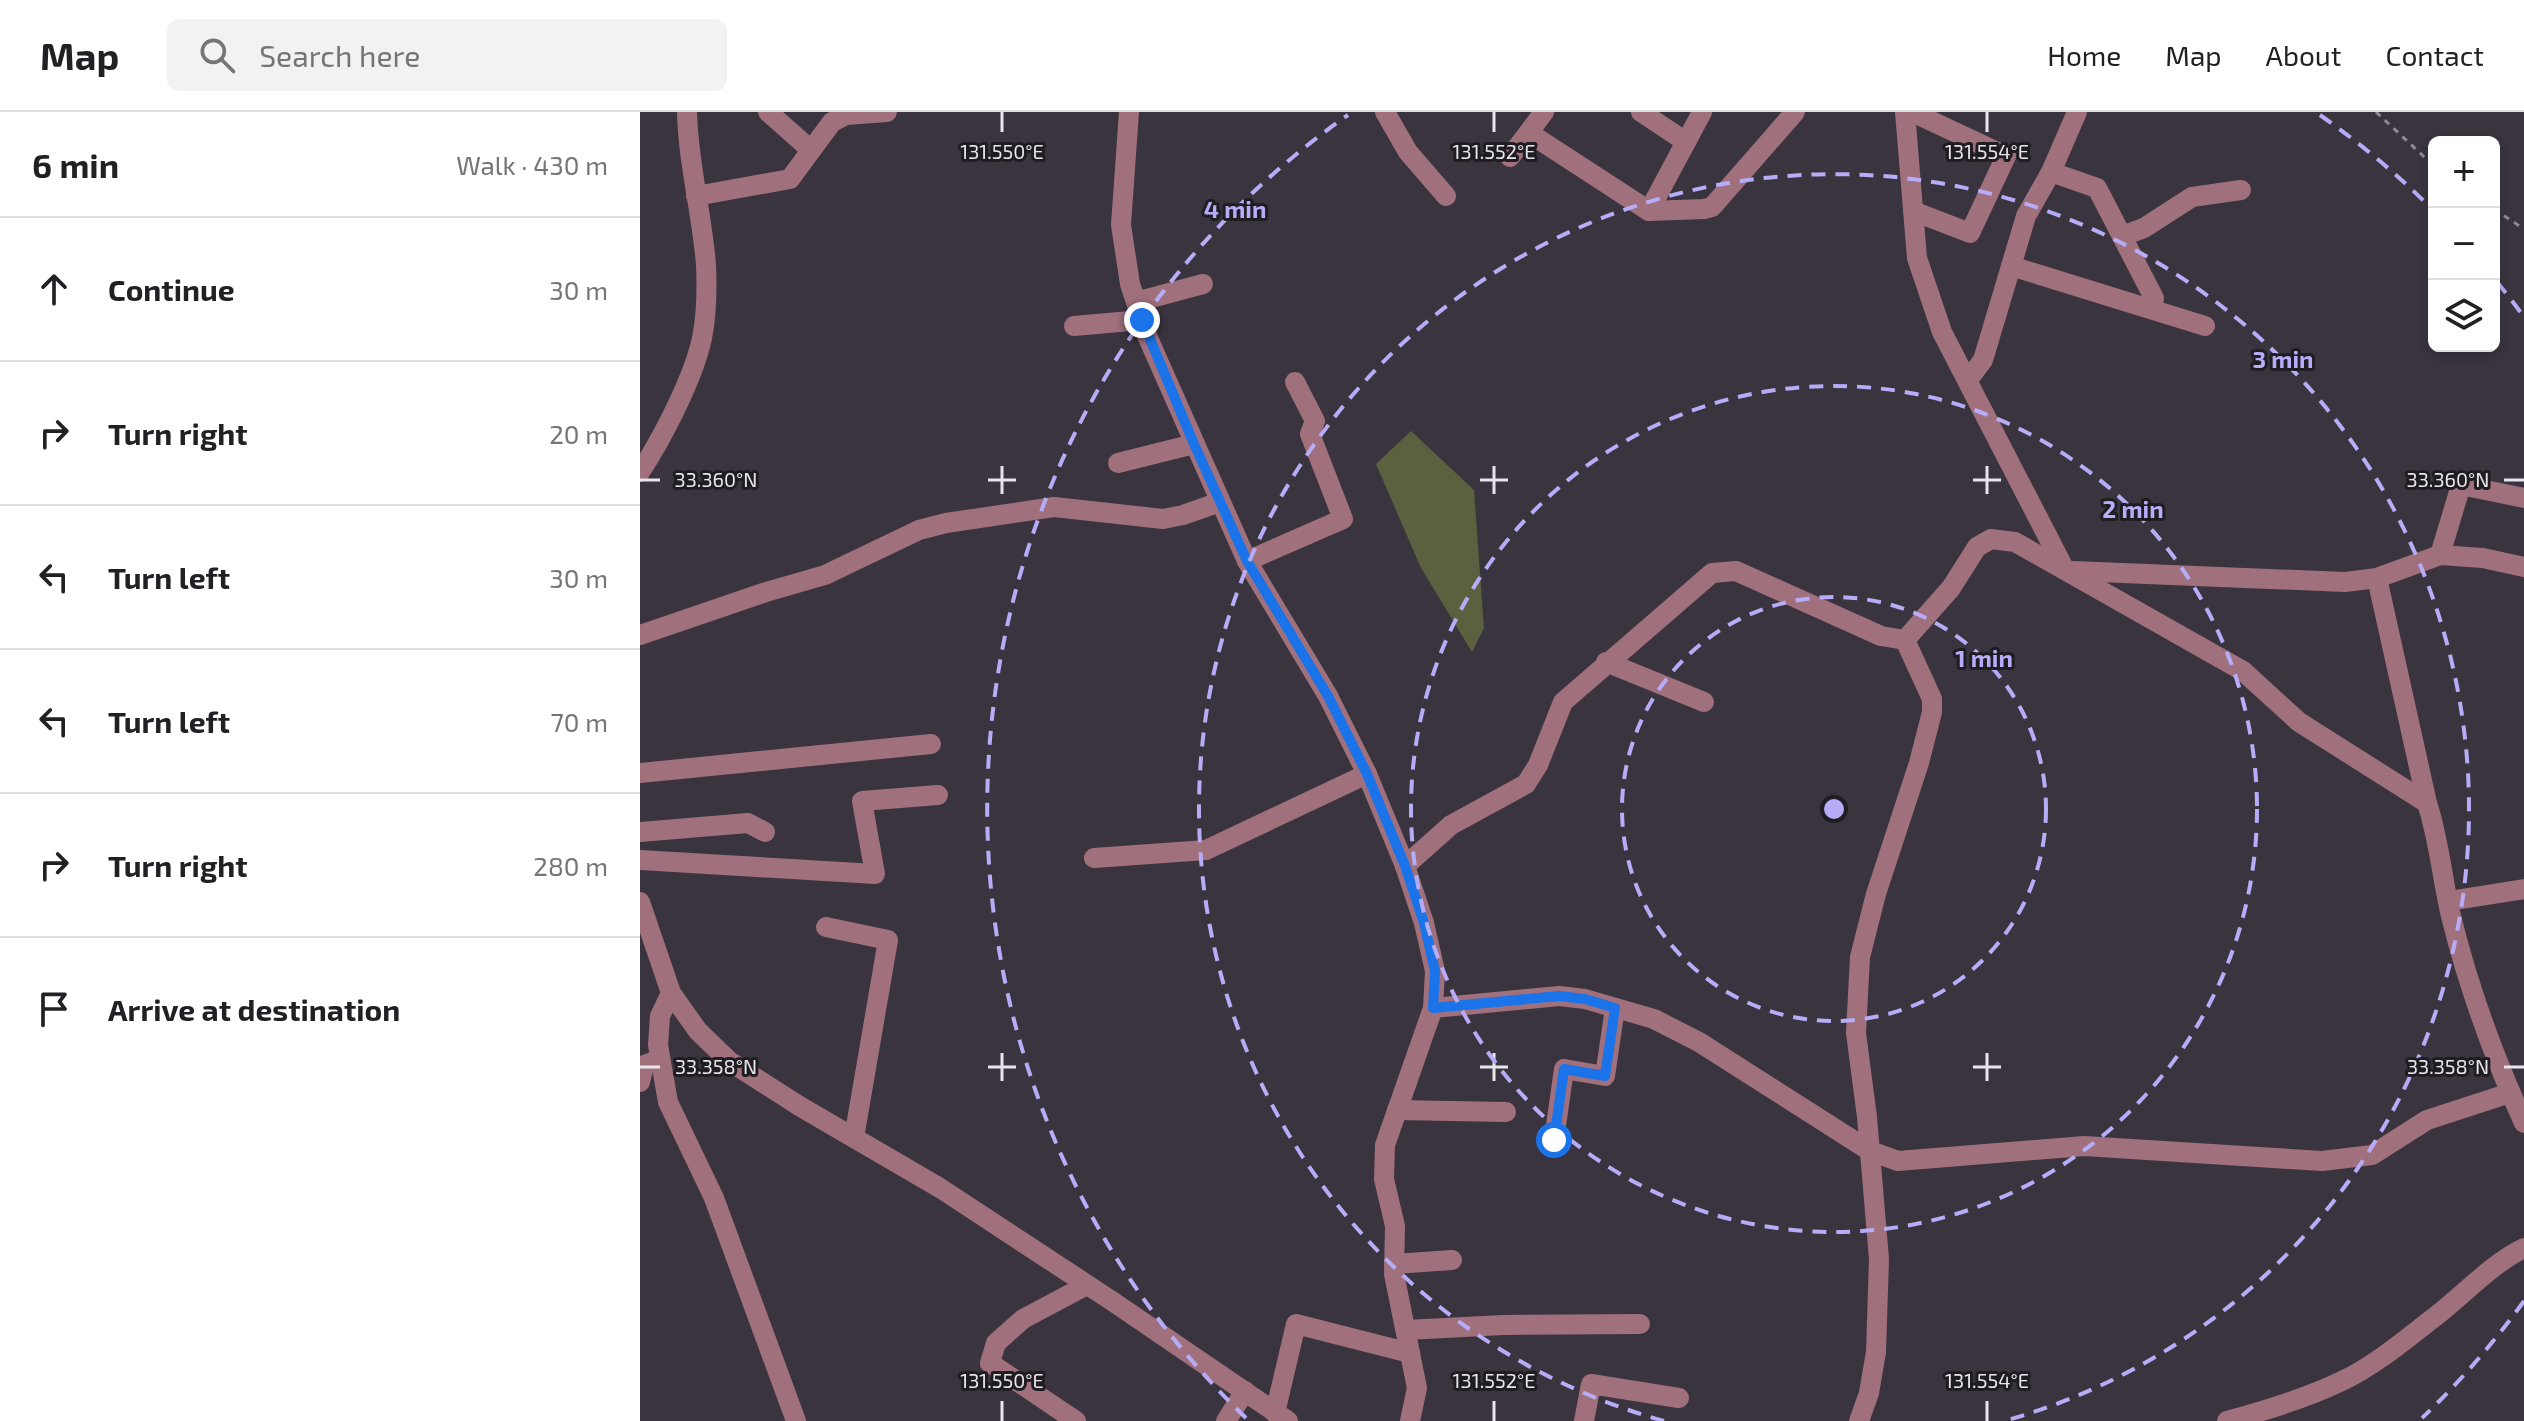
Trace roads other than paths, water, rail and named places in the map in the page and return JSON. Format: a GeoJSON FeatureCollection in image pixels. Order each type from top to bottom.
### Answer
{"type":"FeatureCollection","features":[{"type":"Feature","properties":{"kind":"street"},"geometry":{"type":"LineString","coordinates":[[640,472],[686,383],[702,340],[707,300],[706,263],[687,112]]}},
{"type":"Feature","properties":{"kind":"street"},"geometry":{"type":"LineString","coordinates":[[768,112],[811,150]]}},
{"type":"Feature","properties":{"kind":"street"},"geometry":{"type":"LineString","coordinates":[[696,196],[790,179],[832,122],[846,115],[887,112]]}},
{"type":"Feature","properties":{"kind":"street"},"geometry":{"type":"LineString","coordinates":[[1129,112],[1121,225],[1130,284],[1139,311],[1247,561],[1328,696],[1367,774],[1405,866],[1424,923],[1435,971],[1433,1008],[1385,1145],[1384,1156],[1384,1179],[1395,1226],[1394,1264],[1417,1388],[1410,1421]]}},
{"type":"Feature","properties":{"kind":"street"},"geometry":{"type":"LineString","coordinates":[[1385,112],[1408,152],[1446,196]]}},
{"type":"Feature","properties":{"kind":"street"},"geometry":{"type":"LineString","coordinates":[[1510,157],[1544,112]]}},
{"type":"Feature","properties":{"kind":"street"},"geometry":{"type":"LineString","coordinates":[[1641,112],[1686,142]]}},
{"type":"Feature","properties":{"kind":"street"},"geometry":{"type":"LineString","coordinates":[[1649,211],[1702,112]]}},
{"type":"Feature","properties":{"kind":"street"},"geometry":{"type":"LineString","coordinates":[[1529,133],[1649,211],[1712,207],[1795,112]]}},
{"type":"Feature","properties":{"kind":"street"},"geometry":{"type":"LineString","coordinates":[[1905,112],[1917,258],[1942,332],[2065,571]]}},
{"type":"Feature","properties":{"kind":"street"},"geometry":{"type":"LineString","coordinates":[[1912,112],[2006,156],[1970,233],[1913,211]]}},
{"type":"Feature","properties":{"kind":"street"},"geometry":{"type":"LineString","coordinates":[[1968,380],[1983,360],[2026,216],[2051,172],[2077,112]]}},
{"type":"Feature","properties":{"kind":"street"},"geometry":{"type":"LineString","coordinates":[[2051,172],[2097,188],[2154,298],[2152,309]]}},
{"type":"Feature","properties":{"kind":"street"},"geometry":{"type":"LineString","coordinates":[[2122,236],[2144,228],[2192,197],[2241,190]]}},
{"type":"Feature","properties":{"kind":"street"},"geometry":{"type":"LineString","coordinates":[[2011,266],[2205,326]]}},
{"type":"Feature","properties":{"kind":"street"},"geometry":{"type":"LineString","coordinates":[[1074,326],[1139,311],[1203,284]]}},
{"type":"Feature","properties":{"kind":"street"},"geometry":{"type":"LineString","coordinates":[[1247,561],[1343,519],[1310,434],[1315,421],[1295,382]]}},
{"type":"Feature","properties":{"kind":"street"},"geometry":{"type":"LineString","coordinates":[[1118,463],[1194,444]]}},
{"type":"Feature","properties":{"kind":"street"},"geometry":{"type":"LineString","coordinates":[[2440,555],[2461,485],[2524,498]]}},
{"type":"Feature","properties":{"kind":"street"},"geometry":{"type":"LineString","coordinates":[[640,635],[825,575],[919,530],[946,523],[1054,507],[1163,519],[1220,502]]}},
{"type":"Feature","properties":{"kind":"street"},"geometry":{"type":"LineString","coordinates":[[1905,640],[1951,588],[1977,547],[1991,539],[2015,542],[2243,671],[2299,722],[2427,803]]}},
{"type":"Feature","properties":{"kind":"street"},"geometry":{"type":"LineString","coordinates":[[2065,571],[2345,582],[2377,578],[2440,555],[2483,558],[2524,567]]}},
{"type":"Feature","properties":{"kind":"street"},"geometry":{"type":"LineString","coordinates":[[1405,866],[1451,825],[1526,784],[1538,765],[1563,702],[1712,573],[1736,571],[1881,636],[1905,640]]}},
{"type":"Feature","properties":{"kind":"street"},"geometry":{"type":"LineString","coordinates":[[2377,578],[2435,827],[2449,901],[2476,1001],[2524,1123]]}},
{"type":"Feature","properties":{"kind":"street"},"geometry":{"type":"LineString","coordinates":[[1859,1421],[1869,1393],[1877,1338],[1879,1259],[1856,1033],[1860,957],[1876,894],[1919,763],[1932,712],[1932,699],[1905,640]]}},
{"type":"Feature","properties":{"kind":"street"},"geometry":{"type":"LineString","coordinates":[[1606,662],[1704,702]]}},
{"type":"Feature","properties":{"kind":"street"},"geometry":{"type":"LineString","coordinates":[[640,773],[931,744]]}},
{"type":"Feature","properties":{"kind":"street"},"geometry":{"type":"LineString","coordinates":[[1094,858],[1206,850],[1367,774]]}},
{"type":"Feature","properties":{"kind":"street"},"geometry":{"type":"LineString","coordinates":[[640,860],[875,874],[862,801],[938,795]]}},
{"type":"Feature","properties":{"kind":"street"},"geometry":{"type":"LineString","coordinates":[[640,832],[748,823],[765,832]]}},
{"type":"Feature","properties":{"kind":"street"},"geometry":{"type":"LineString","coordinates":[[2449,901],[2524,889]]}},
{"type":"Feature","properties":{"kind":"street"},"geometry":{"type":"LineString","coordinates":[[640,902],[671,993],[698,1031],[729,1061],[940,1188],[1282,1417],[1296,1324],[1410,1353]]}},
{"type":"Feature","properties":{"kind":"street"},"geometry":{"type":"LineString","coordinates":[[826,927],[888,940],[854,1138]]}},
{"type":"Feature","properties":{"kind":"street"},"geometry":{"type":"LineString","coordinates":[[671,993],[660,1016],[658,1045],[668,1102],[714,1198],[796,1421]]}},
{"type":"Feature","properties":{"kind":"street"},"geometry":{"type":"LineString","coordinates":[[1433,1008],[1559,996],[1585,999],[1654,1019],[1699,1042],[1870,1151],[1898,1161],[2084,1146],[2322,1161],[2372,1155],[2427,1120],[2510,1093]]}},
{"type":"Feature","properties":{"kind":"street"},"geometry":{"type":"LineString","coordinates":[[1554,1140],[1564,1069],[1605,1076],[1615,1008]]}},
{"type":"Feature","properties":{"kind":"street"},"geometry":{"type":"LineString","coordinates":[[640,1082],[644,1065],[660,1059]]}},
{"type":"Feature","properties":{"kind":"street"},"geometry":{"type":"LineString","coordinates":[[1397,1110],[1506,1112]]}},
{"type":"Feature","properties":{"kind":"street"},"geometry":{"type":"LineString","coordinates":[[2227,1421],[2284,1405],[2347,1379],[2468,1291],[2510,1254],[2524,1248]]}},
{"type":"Feature","properties":{"kind":"street"},"geometry":{"type":"LineString","coordinates":[[1394,1264],[1452,1260]]}},
{"type":"Feature","properties":{"kind":"street"},"geometry":{"type":"LineString","coordinates":[[1076,1421],[990,1363],[996,1343],[1023,1319],[1087,1285]]}},
{"type":"Feature","properties":{"kind":"street"},"geometry":{"type":"LineString","coordinates":[[1406,1330],[1503,1325],[1640,1324]]}},
{"type":"Feature","properties":{"kind":"street"},"geometry":{"type":"LineString","coordinates":[[1584,1421],[1591,1384],[1679,1398]]}},
{"type":"Feature","properties":{"kind":"street"},"geometry":{"type":"LineString","coordinates":[[1226,1421],[1245,1391]]}}]}
